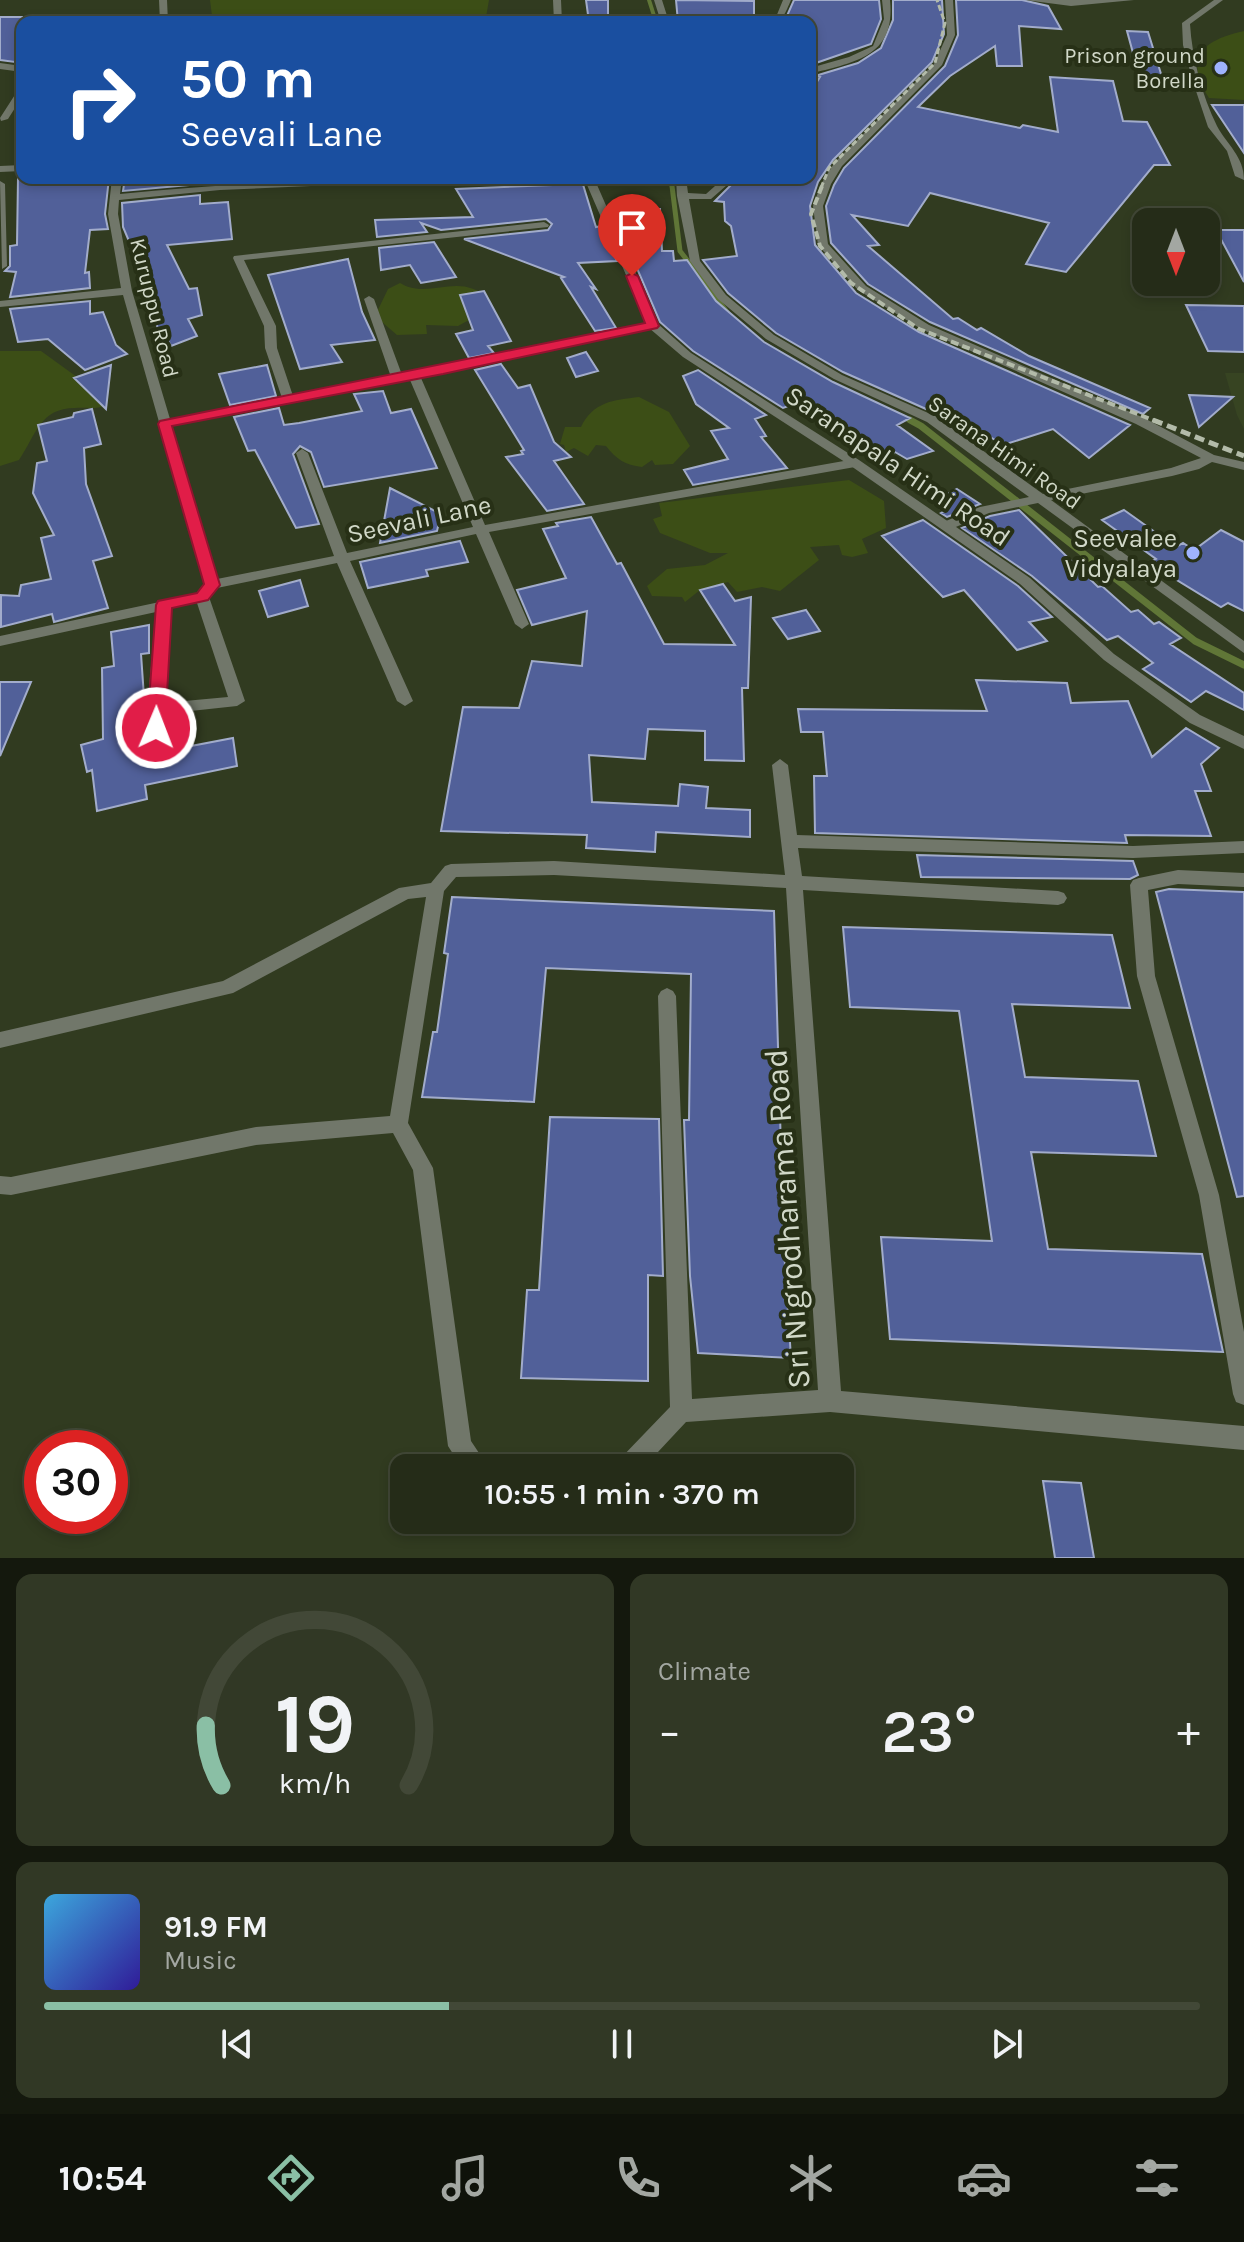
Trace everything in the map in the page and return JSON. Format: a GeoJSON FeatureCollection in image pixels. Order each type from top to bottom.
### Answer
{"type":"FeatureCollection","features":[{"type":"Feature","properties":{"kind":"street"},"geometry":{"type":"LineString","coordinates":[[816,69],[852,59],[876,47],[888,19],[886,0]]}},
{"type":"Feature","properties":{"kind":"street"},"geometry":{"type":"LineString","coordinates":[[949,0],[951,35],[938,65],[838,164],[826,184],[818,206],[823,245],[862,288],[925,327],[1140,421],[1210,458],[1244,466]]}},
{"type":"Feature","properties":{"kind":"street"},"geometry":{"type":"LineString","coordinates":[[1029,0],[1071,4],[1130,0]]}},
{"type":"Feature","properties":{"kind":"street"},"geometry":{"type":"LineString","coordinates":[[1219,0],[1186,23],[1187,45],[1213,127],[1232,151],[1240,176],[1244,177]]}},
{"type":"Feature","properties":{"kind":"street"},"geometry":{"type":"LineString","coordinates":[[816,59],[852,59]]}},
{"type":"Feature","properties":{"kind":"street"},"geometry":{"type":"LineString","coordinates":[[6,119],[16,101]]}},
{"type":"Feature","properties":{"kind":"street"},"geometry":{"type":"LineString","coordinates":[[0,184],[2,266]]}},
{"type":"Feature","properties":{"kind":"street","name":"Kuruppu Road"},"geometry":{"type":"LineString","coordinates":[[116,184],[113,214],[127,291],[237,701],[155,709]]}},
{"type":"Feature","properties":{"kind":"street"},"geometry":{"type":"LineString","coordinates":[[114,198],[207,184]]}},
{"type":"Feature","properties":{"kind":"street","name":"Saranapala Himi Road"},"geometry":{"type":"LineString","coordinates":[[592,184],[653,326],[687,355],[855,463],[1025,581],[1109,657],[1195,719],[1244,743]]}},
{"type":"Feature","properties":{"kind":"street","name":"Sarana Himi Road"},"geometry":{"type":"LineString","coordinates":[[681,184],[695,261],[734,307],[770,337],[838,377],[931,419],[1036,500],[1244,648]]}},
{"type":"Feature","properties":{"kind":"street"},"geometry":{"type":"LineString","coordinates":[[682,196],[708,197],[723,184]]}},
{"type":"Feature","properties":{"kind":"street"},"geometry":{"type":"LineString","coordinates":[[289,400],[271,348],[270,326],[238,258],[544,225]]}},
{"type":"Feature","properties":{"kind":"street"},"geometry":{"type":"LineString","coordinates":[[0,304],[127,291]]}},
{"type":"Feature","properties":{"kind":"street"},"geometry":{"type":"LineString","coordinates":[[369,299],[398,379]]}},
{"type":"Feature","properties":{"kind":"street"},"geometry":{"type":"LineString","coordinates":[[165,424],[653,326]]}},
{"type":"Feature","properties":{"kind":"street"},"geometry":{"type":"LineString","coordinates":[[414,376],[522,624]]}},
{"type":"Feature","properties":{"kind":"street"},"geometry":{"type":"LineString","coordinates":[[302,453],[342,559],[405,701]]}},
{"type":"Feature","properties":{"kind":"street"},"geometry":{"type":"LineString","coordinates":[[946,526],[985,510],[1172,472],[1210,458]]}},
{"type":"Feature","properties":{"kind":"street","name":"Seevali Lane"},"geometry":{"type":"LineString","coordinates":[[0,641],[164,605],[207,591],[342,559],[483,529],[855,463]]}},
{"type":"Feature","properties":{"kind":"street"},"geometry":{"type":"LineString","coordinates":[[157,747],[155,709],[164,605]]}},
{"type":"Feature","properties":{"kind":"street","name":"Sri Nigrodharama Road"},"geometry":{"type":"LineString","coordinates":[[780,765],[794,883],[830,1401],[1244,1438]]}},
{"type":"Feature","properties":{"kind":"street"},"geometry":{"type":"LineString","coordinates":[[788,841],[1133,852],[1244,847]]}},
{"type":"Feature","properties":{"kind":"street"},"geometry":{"type":"LineString","coordinates":[[466,1454],[460,1446],[423,1168],[398,1124],[436,889],[451,871],[554,868],[1058,898]]}},
{"type":"Feature","properties":{"kind":"street"},"geometry":{"type":"LineString","coordinates":[[1244,880],[1178,877],[1139,885],[1146,976],[1209,1195],[1244,1394]]}},
{"type":"Feature","properties":{"kind":"street"},"geometry":{"type":"LineString","coordinates":[[0,1040],[227,988],[405,893],[436,889]]}},
{"type":"Feature","properties":{"kind":"street"},"geometry":{"type":"LineString","coordinates":[[667,996],[681,1411]]}},
{"type":"Feature","properties":{"kind":"street"},"geometry":{"type":"LineString","coordinates":[[0,1185],[11,1186],[256,1136],[398,1124]]}},
{"type":"Feature","properties":{"kind":"street"},"geometry":{"type":"LineString","coordinates":[[640,1454],[681,1411],[830,1401]]}},
{"type":"Feature","properties":{"kind":"shaded area"},"geometry":{"type":"Polygon","coordinates":[[[210,0],[489,0],[486,16],[212,16],[210,0]]]}},
{"type":"Feature","properties":{"kind":"shaded area","name":"Prison ground Borella"},"geometry":{"type":"Polygon","coordinates":[[[1244,31],[1244,100],[1209,98],[1198,72],[1201,52],[1218,40],[1244,31]]]}},
{"type":"Feature","properties":{"kind":"shaded area"},"geometry":{"type":"Polygon","coordinates":[[[400,283],[422,289],[466,287],[489,299],[489,309],[458,326],[426,325],[427,334],[397,335],[375,316],[388,289],[400,283]]]}},
{"type":"Feature","properties":{"kind":"shaded area"},"geometry":{"type":"Polygon","coordinates":[[[0,351],[41,351],[106,398],[107,405],[63,409],[54,413],[40,425],[19,460],[0,466],[0,351]]]}},
{"type":"Feature","properties":{"kind":"shaded area"},"geometry":{"type":"Polygon","coordinates":[[[1225,373],[1244,373],[1244,429],[1237,415],[1225,373]]]}},
{"type":"Feature","properties":{"kind":"shaded area"},"geometry":{"type":"Polygon","coordinates":[[[639,397],[669,412],[690,446],[673,464],[655,465],[652,460],[642,467],[636,466],[621,461],[606,446],[596,445],[588,456],[574,448],[566,452],[564,445],[560,444],[565,427],[581,427],[598,407],[612,401],[639,397]]]}},
{"type":"Feature","properties":{"kind":"shaded area"},"geometry":{"type":"Polygon","coordinates":[[[849,480],[884,501],[886,528],[862,539],[868,553],[852,557],[842,555],[839,545],[810,547],[819,560],[780,591],[762,587],[737,592],[728,582],[700,590],[685,602],[682,597],[652,596],[647,586],[667,569],[705,565],[728,553],[710,553],[660,533],[653,519],[662,516],[659,503],[849,480]]]}},
{"type":"Feature","properties":{"kind":"building"},"geometry":{"type":"Polygon","coordinates":[[[586,0],[608,0],[608,16],[588,16],[586,0]]]}},
{"type":"Feature","properties":{"kind":"building"},"geometry":{"type":"Polygon","coordinates":[[[676,0],[754,1],[754,16],[677,16],[676,0]]]}},
{"type":"Feature","properties":{"kind":"building"},"geometry":{"type":"Polygon","coordinates":[[[794,0],[879,0],[881,19],[871,44],[816,63],[816,16],[787,16],[794,0]]]}},
{"type":"Feature","properties":{"kind":"building"},"geometry":{"type":"Polygon","coordinates":[[[893,0],[942,0],[944,34],[932,62],[833,160],[818,182],[810,206],[815,245],[856,293],[919,332],[1130,425],[1089,458],[1053,429],[1003,445],[936,403],[926,409],[843,372],[776,333],[728,293],[703,260],[737,256],[731,226],[725,221],[724,202],[715,201],[732,184],[816,184],[816,83],[820,77],[816,76],[858,63],[881,48],[893,20],[893,0]]]}},
{"type":"Feature","properties":{"kind":"building"},"geometry":{"type":"Polygon","coordinates":[[[956,0],[1022,0],[1048,6],[1061,29],[1019,26],[1022,66],[997,66],[995,46],[950,76],[918,107],[1020,128],[1023,125],[1058,132],[1050,77],[1113,81],[1123,121],[1147,122],[1170,165],[1154,165],[1066,272],[1026,264],[1049,223],[930,193],[908,226],[852,215],[879,245],[868,246],[953,319],[958,318],[977,330],[981,328],[1029,356],[1150,408],[1143,414],[930,322],[868,284],[831,243],[826,206],[834,185],[844,168],[945,66],[958,35],[956,0]]]}},
{"type":"Feature","properties":{"kind":"building"},"geometry":{"type":"Polygon","coordinates":[[[0,17],[16,17],[16,61],[0,60],[0,17]]]}},
{"type":"Feature","properties":{"kind":"building"},"geometry":{"type":"Polygon","coordinates":[[[1127,31],[1148,32],[1162,77],[1139,75],[1127,31]]]}},
{"type":"Feature","properties":{"kind":"building"},"geometry":{"type":"Polygon","coordinates":[[[1212,105],[1244,105],[1244,153],[1212,105]]]}},
{"type":"Feature","properties":{"kind":"building"},"geometry":{"type":"Polygon","coordinates":[[[18,184],[108,184],[105,214],[108,229],[90,230],[85,273],[89,272],[90,288],[10,297],[16,272],[5,271],[10,266],[10,246],[17,245],[18,184]]]}},
{"type":"Feature","properties":{"kind":"building"},"geometry":{"type":"Polygon","coordinates":[[[124,184],[200,184],[123,191],[124,184]]]}},
{"type":"Feature","properties":{"kind":"building"},"geometry":{"type":"Polygon","coordinates":[[[583,184],[596,227],[602,226],[617,261],[578,263],[596,289],[591,287],[616,328],[595,331],[561,278],[564,277],[464,239],[548,230],[552,224],[546,219],[441,230],[421,223],[427,232],[377,237],[375,220],[473,217],[456,189],[583,184]]]}},
{"type":"Feature","properties":{"kind":"building"},"geometry":{"type":"Polygon","coordinates":[[[200,195],[200,204],[228,202],[232,239],[167,245],[189,289],[197,288],[202,315],[188,319],[197,336],[171,346],[167,339],[160,341],[148,278],[145,279],[123,227],[122,203],[200,195]]]}},
{"type":"Feature","properties":{"kind":"building"},"geometry":{"type":"Polygon","coordinates":[[[660,209],[662,251],[673,251],[674,261],[687,260],[716,301],[764,342],[833,382],[910,418],[897,425],[933,451],[907,459],[895,452],[888,455],[800,402],[783,408],[693,351],[660,322],[618,224],[635,222],[633,210],[660,209]]]}},
{"type":"Feature","properties":{"kind":"building"},"geometry":{"type":"Polygon","coordinates":[[[1220,230],[1244,230],[1244,282],[1220,237],[1220,230]]]}},
{"type":"Feature","properties":{"kind":"building"},"geometry":{"type":"Polygon","coordinates":[[[434,242],[456,277],[421,283],[410,265],[381,270],[379,248],[434,242]]]}},
{"type":"Feature","properties":{"kind":"building"},"geometry":{"type":"Polygon","coordinates":[[[348,259],[362,312],[375,340],[331,345],[342,362],[300,369],[268,275],[348,259]]]}},
{"type":"Feature","properties":{"kind":"building"},"geometry":{"type":"Polygon","coordinates":[[[484,291],[511,341],[488,346],[494,353],[469,358],[456,334],[473,330],[460,295],[484,291]]]}},
{"type":"Feature","properties":{"kind":"building"},"geometry":{"type":"Polygon","coordinates":[[[90,301],[90,314],[103,312],[116,345],[127,354],[85,370],[48,339],[18,342],[10,309],[90,301]]]}},
{"type":"Feature","properties":{"kind":"building"},"geometry":{"type":"Polygon","coordinates":[[[1186,305],[1244,306],[1244,352],[1208,351],[1186,305]]]}},
{"type":"Feature","properties":{"kind":"building"},"geometry":{"type":"Polygon","coordinates":[[[586,352],[598,371],[576,377],[567,358],[586,352]]]}},
{"type":"Feature","properties":{"kind":"building"},"geometry":{"type":"Polygon","coordinates":[[[501,364],[518,388],[530,385],[554,442],[571,457],[554,461],[584,504],[547,511],[506,457],[523,454],[521,451],[524,450],[475,370],[501,364]]]}},
{"type":"Feature","properties":{"kind":"building"},"geometry":{"type":"Polygon","coordinates":[[[111,365],[106,409],[74,378],[111,365]]]}},
{"type":"Feature","properties":{"kind":"building"},"geometry":{"type":"Polygon","coordinates":[[[267,365],[276,396],[230,405],[219,374],[267,365]]]}},
{"type":"Feature","properties":{"kind":"building"},"geometry":{"type":"Polygon","coordinates":[[[698,370],[766,415],[755,419],[766,436],[761,437],[787,468],[693,485],[684,470],[728,459],[711,431],[729,428],[696,404],[683,376],[698,370]]]}},
{"type":"Feature","properties":{"kind":"building"},"geometry":{"type":"Polygon","coordinates":[[[383,391],[391,413],[411,409],[437,468],[324,487],[311,452],[300,446],[293,454],[319,524],[296,528],[255,450],[248,451],[234,417],[279,408],[284,425],[299,423],[362,411],[354,394],[383,391]]]}},
{"type":"Feature","properties":{"kind":"building"},"geometry":{"type":"Polygon","coordinates":[[[1189,395],[1233,397],[1199,427],[1189,395]]]}},
{"type":"Feature","properties":{"kind":"building"},"geometry":{"type":"Polygon","coordinates":[[[92,409],[101,444],[84,448],[86,484],[112,556],[93,561],[108,608],[54,622],[52,614],[1,627],[1,595],[19,596],[21,585],[51,579],[41,538],[54,535],[33,493],[37,463],[47,461],[38,425],[92,409]]]}},
{"type":"Feature","properties":{"kind":"building"},"geometry":{"type":"Polygon","coordinates":[[[390,488],[441,514],[437,531],[380,543],[390,488]]]}},
{"type":"Feature","properties":{"kind":"building"},"geometry":{"type":"Polygon","coordinates":[[[957,489],[980,504],[947,517],[941,513],[947,510],[933,501],[957,489]]]}},
{"type":"Feature","properties":{"kind":"building"},"geometry":{"type":"Polygon","coordinates":[[[1019,510],[1098,587],[1102,586],[1131,612],[1138,610],[1154,624],[1159,622],[1181,638],[1170,644],[1244,693],[1244,710],[1206,691],[1191,702],[1143,669],[1153,663],[1118,636],[1107,640],[1032,576],[962,528],[990,516],[1019,510]]]}},
{"type":"Feature","properties":{"kind":"building"},"geometry":{"type":"Polygon","coordinates":[[[1124,510],[1176,547],[1183,543],[1194,550],[1221,530],[1244,542],[1244,611],[1228,603],[1221,607],[1149,563],[1156,559],[1102,520],[1124,510]]]}},
{"type":"Feature","properties":{"kind":"building"},"geometry":{"type":"Polygon","coordinates":[[[591,517],[617,564],[621,563],[664,644],[735,645],[700,590],[723,584],[735,601],[751,597],[748,688],[742,688],[744,761],[705,760],[705,731],[648,729],[645,759],[589,755],[592,802],[678,806],[680,784],[708,787],[706,808],[750,810],[750,837],[656,832],[655,852],[586,848],[587,835],[441,831],[463,707],[519,708],[532,661],[582,666],[587,611],[532,625],[517,590],[566,578],[543,529],[558,526],[556,523],[591,517]]]}},
{"type":"Feature","properties":{"kind":"building"},"geometry":{"type":"Polygon","coordinates":[[[923,520],[1018,586],[1052,617],[1029,622],[1047,641],[1017,650],[964,590],[943,597],[882,536],[923,520]]]}},
{"type":"Feature","properties":{"kind":"building"},"geometry":{"type":"Polygon","coordinates":[[[460,541],[468,562],[426,570],[428,576],[368,588],[360,562],[460,541]]]}},
{"type":"Feature","properties":{"kind":"building"},"geometry":{"type":"Polygon","coordinates":[[[300,580],[308,606],[268,617],[259,591],[300,580]]]}},
{"type":"Feature","properties":{"kind":"building"},"geometry":{"type":"Polygon","coordinates":[[[806,610],[820,631],[788,639],[773,618],[806,610]]]}},
{"type":"Feature","properties":{"kind":"building"},"geometry":{"type":"Polygon","coordinates":[[[149,625],[149,653],[141,654],[148,754],[159,755],[165,751],[233,738],[237,766],[145,785],[147,799],[97,811],[92,770],[87,772],[81,745],[103,739],[102,668],[114,666],[111,632],[149,625]]]}},
{"type":"Feature","properties":{"kind":"building"},"geometry":{"type":"Polygon","coordinates":[[[976,680],[1067,683],[1071,703],[1128,701],[1152,757],[1186,728],[1219,748],[1201,764],[1211,791],[1195,791],[1211,836],[1125,835],[1127,843],[815,833],[814,776],[827,776],[823,732],[801,732],[798,709],[987,711],[976,680]]]}},
{"type":"Feature","properties":{"kind":"building"},"geometry":{"type":"Polygon","coordinates":[[[0,682],[31,682],[0,756],[0,682]]]}},
{"type":"Feature","properties":{"kind":"building"},"geometry":{"type":"Polygon","coordinates":[[[917,855],[1133,861],[1138,875],[1130,879],[921,877],[917,855]]]}},
{"type":"Feature","properties":{"kind":"building"},"geometry":{"type":"Polygon","coordinates":[[[1169,889],[1244,892],[1244,1196],[1237,1197],[1156,892],[1169,889]]]}},
{"type":"Feature","properties":{"kind":"building"},"geometry":{"type":"Polygon","coordinates":[[[452,897],[774,911],[784,1250],[791,1358],[698,1353],[690,1276],[684,1120],[689,1120],[691,974],[546,968],[534,1102],[422,1097],[433,1032],[437,1032],[452,897]]]}},
{"type":"Feature","properties":{"kind":"building"},"geometry":{"type":"Polygon","coordinates":[[[843,927],[1112,935],[1130,1008],[1012,1004],[1025,1077],[1138,1081],[1156,1156],[1031,1152],[1048,1249],[1202,1254],[1223,1352],[890,1339],[881,1237],[992,1241],[959,1011],[850,1007],[843,927]]]}},
{"type":"Feature","properties":{"kind":"building"},"geometry":{"type":"Polygon","coordinates":[[[550,1117],[659,1119],[663,1276],[648,1275],[648,1381],[521,1378],[527,1290],[539,1290],[550,1117]]]}},
{"type":"Feature","properties":{"kind":"building"},"geometry":{"type":"Polygon","coordinates":[[[1043,1481],[1081,1483],[1094,1558],[1055,1558],[1043,1481]]]}},
{"type":"Feature","properties":{"kind":"waterway"},"geometry":{"type":"LineString","coordinates":[[649,0],[654,16]]}},
{"type":"Feature","properties":{"kind":"waterway"},"geometry":{"type":"LineString","coordinates":[[672,184],[672,188]]}},
{"type":"Feature","properties":{"kind":"waterway"},"geometry":{"type":"LineString","coordinates":[[672,186],[680,251],[727,312]]}},
{"type":"Feature","properties":{"kind":"waterway"},"geometry":{"type":"LineString","coordinates":[[899,415],[912,421]]}},
{"type":"Feature","properties":{"kind":"waterway"},"geometry":{"type":"LineString","coordinates":[[912,421],[1195,641],[1244,665]]}},
{"type":"Feature","properties":{"kind":"railway"},"geometry":{"type":"LineString","coordinates":[[821,188],[829,168],[935,63],[945,23],[937,0]]}},
{"type":"Feature","properties":{"kind":"railway"},"geometry":{"type":"LineString","coordinates":[[822,186],[811,214],[820,246],[851,283],[919,329],[1158,422]]}},
{"type":"Feature","properties":{"kind":"railway"},"geometry":{"type":"LineString","coordinates":[[1153,420],[1244,456]]}},
{"type":"Feature","properties":{"kind":"place","name":"Prison ground Borella"},"geometry":{"type":"Point","coordinates":[1221,68]}},
{"type":"Feature","properties":{"kind":"place","name":"Seevalee Vidyalaya"},"geometry":{"type":"Point","coordinates":[1193,553]}},
{"type":"Feature","properties":{"kind":"route"},"geometry":{"type":"LineString","coordinates":[[156,728],[164,605],[202,597],[212,585],[165,424],[653,326],[632,276]]}}]}
